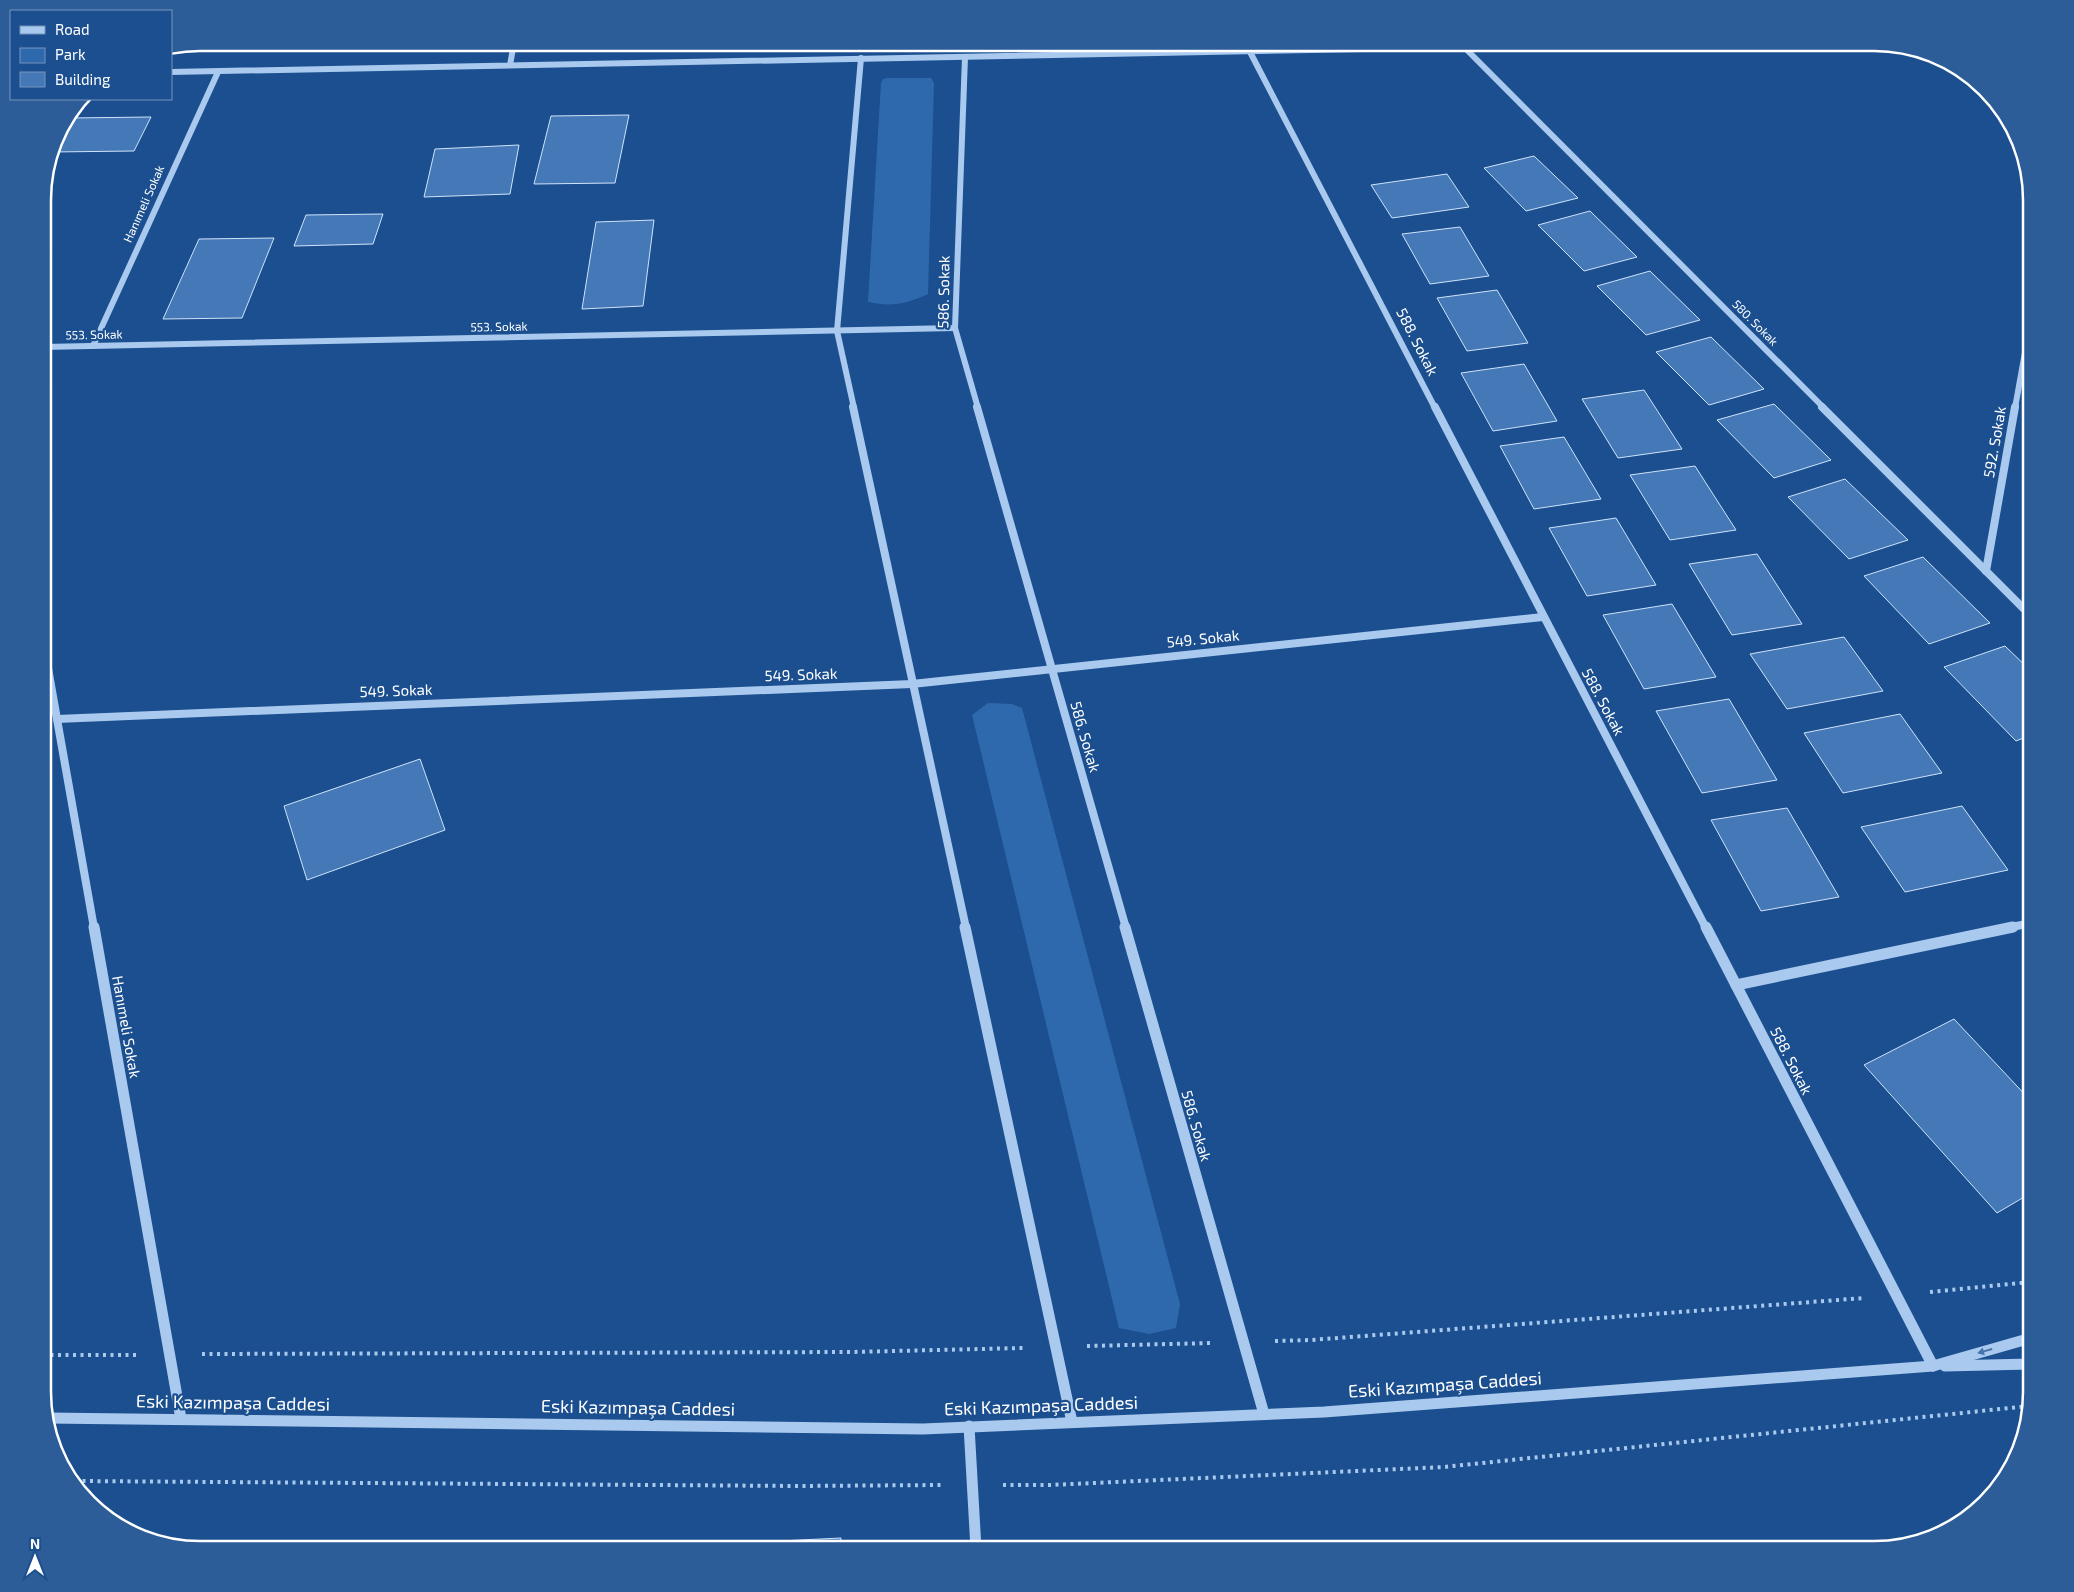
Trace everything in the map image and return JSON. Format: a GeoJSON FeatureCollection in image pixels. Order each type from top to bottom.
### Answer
{"type":"FeatureCollection","features":[{"type":"Feature","properties":{"kind":"street"},"geometry":{"type":"LineString","coordinates":[[510,65],[512,51]]}},
{"type":"Feature","properties":{"kind":"street"},"geometry":{"type":"LineString","coordinates":[[172,72],[1202,51]]}},
{"type":"Feature","properties":{"kind":"street","name":"588. Sokak"},"geometry":{"type":"LineString","coordinates":[[1250,51],[1736,984],[1932,1366]]}},
{"type":"Feature","properties":{"kind":"street","name":"580. Sokak"},"geometry":{"type":"LineString","coordinates":[[1468,51],[2023,607]]}},
{"type":"Feature","properties":{"kind":"street","name":"586. Sokak"},"geometry":{"type":"LineString","coordinates":[[965,56],[955,328],[1264,1414]]}},
{"type":"Feature","properties":{"kind":"street"},"geometry":{"type":"LineString","coordinates":[[861,58],[837,331],[1072,1422]]}},
{"type":"Feature","properties":{"kind":"street","name":"Hanımeli Sokak"},"geometry":{"type":"LineString","coordinates":[[93,346],[218,72]]}},
{"type":"Feature","properties":{"kind":"street","name":"553. Sokak"},"geometry":{"type":"LineString","coordinates":[[52,348],[955,328]]}},
{"type":"Feature","properties":{"kind":"street","name":"592. Sokak"},"geometry":{"type":"LineString","coordinates":[[1986,571],[2023,368]]}},
{"type":"Feature","properties":{"kind":"street","name":"549. Sokak"},"geometry":{"type":"LineString","coordinates":[[57,719],[912,684],[1543,617]]}},
{"type":"Feature","properties":{"kind":"street","name":"Hanımeli Sokak"},"geometry":{"type":"LineString","coordinates":[[52,705],[57,719],[180,1419]]}},
{"type":"Feature","properties":{"kind":"street"},"geometry":{"type":"LineString","coordinates":[[1736,984],[2023,925]]}},
{"type":"Feature","properties":{"kind":"street","name":"Eski Kazımpaşa Caddesi"},"geometry":{"type":"LineString","coordinates":[[54,1418],[923,1428],[1324,1412],[1932,1366],[2023,1341]]}},
{"type":"Feature","properties":{"kind":"street"},"geometry":{"type":"LineString","coordinates":[[1932,1366],[2023,1364]]}},
{"type":"Feature","properties":{"kind":"street"},"geometry":{"type":"LineString","coordinates":[[969,1426],[975,1541]]}},
{"type":"Feature","properties":{"kind":"path"},"geometry":{"type":"LineString","coordinates":[[81,1481],[799,1486],[1050,1485],[1444,1467],[2021,1407]]}},
{"type":"Feature","properties":{"kind":"green space"},"geometry":{"type":"Polygon","coordinates":[[[931,78],[934,83],[928,294],[906,302],[884,304],[868,302],[881,83],[883,79],[931,78]]]}},
{"type":"Feature","properties":{"kind":"green space"},"geometry":{"type":"Polygon","coordinates":[[[988,703],[1012,704],[1022,708],[1180,1304],[1176,1328],[1149,1334],[1119,1328],[972,715],[988,703]]]}},
{"type":"Feature","properties":{"kind":"building"},"geometry":{"type":"Polygon","coordinates":[[[629,115],[615,183],[534,184],[551,116],[629,115]]]}},
{"type":"Feature","properties":{"kind":"building"},"geometry":{"type":"Polygon","coordinates":[[[151,117],[134,151],[59,152],[76,118],[151,117]]]}},
{"type":"Feature","properties":{"kind":"building"},"geometry":{"type":"Polygon","coordinates":[[[519,145],[510,194],[424,197],[435,149],[519,145]]]}},
{"type":"Feature","properties":{"kind":"building"},"geometry":{"type":"Polygon","coordinates":[[[1534,156],[1578,198],[1526,211],[1484,168],[1534,156]]]}},
{"type":"Feature","properties":{"kind":"building"},"geometry":{"type":"Polygon","coordinates":[[[1447,174],[1469,207],[1392,218],[1371,185],[1447,174]]]}},
{"type":"Feature","properties":{"kind":"building"},"geometry":{"type":"Polygon","coordinates":[[[1590,211],[1637,257],[1584,271],[1538,225],[1590,211]]]}},
{"type":"Feature","properties":{"kind":"building"},"geometry":{"type":"Polygon","coordinates":[[[383,214],[373,244],[294,246],[306,215],[383,214]]]}},
{"type":"Feature","properties":{"kind":"building"},"geometry":{"type":"Polygon","coordinates":[[[654,220],[643,306],[582,309],[596,222],[654,220]]]}},
{"type":"Feature","properties":{"kind":"building"},"geometry":{"type":"Polygon","coordinates":[[[1460,227],[1489,276],[1430,284],[1402,234],[1460,227]]]}},
{"type":"Feature","properties":{"kind":"building"},"geometry":{"type":"Polygon","coordinates":[[[274,238],[242,318],[163,319],[199,239],[274,238]]]}},
{"type":"Feature","properties":{"kind":"building"},"geometry":{"type":"Polygon","coordinates":[[[1650,271],[1700,320],[1646,335],[1597,286],[1650,271]]]}},
{"type":"Feature","properties":{"kind":"building"},"geometry":{"type":"Polygon","coordinates":[[[1497,290],[1528,343],[1467,351],[1437,298],[1497,290]]]}},
{"type":"Feature","properties":{"kind":"building"},"geometry":{"type":"Polygon","coordinates":[[[1711,337],[1764,389],[1709,405],[1656,352],[1711,337]]]}},
{"type":"Feature","properties":{"kind":"building"},"geometry":{"type":"Polygon","coordinates":[[[1524,364],[1557,421],[1493,431],[1461,373],[1524,364]]]}},
{"type":"Feature","properties":{"kind":"building"},"geometry":{"type":"Polygon","coordinates":[[[1644,390],[1682,449],[1618,458],[1582,399],[1644,390]]]}},
{"type":"Feature","properties":{"kind":"building"},"geometry":{"type":"Polygon","coordinates":[[[1774,404],[1831,460],[1774,478],[1717,420],[1774,404]]]}},
{"type":"Feature","properties":{"kind":"building"},"geometry":{"type":"Polygon","coordinates":[[[1564,437],[1601,499],[1534,509],[1500,446],[1564,437]]]}},
{"type":"Feature","properties":{"kind":"building"},"geometry":{"type":"Polygon","coordinates":[[[1695,466],[1736,530],[1670,540],[1630,475],[1695,466]]]}},
{"type":"Feature","properties":{"kind":"building"},"geometry":{"type":"Polygon","coordinates":[[[1845,479],[1908,540],[1849,559],[1788,497],[1845,479]]]}},
{"type":"Feature","properties":{"kind":"building"},"geometry":{"type":"Polygon","coordinates":[[[1616,518],[1656,585],[1587,596],[1549,528],[1616,518]]]}},
{"type":"Feature","properties":{"kind":"building"},"geometry":{"type":"Polygon","coordinates":[[[1757,554],[1802,624],[1732,635],[1689,564],[1757,554]]]}},
{"type":"Feature","properties":{"kind":"building"},"geometry":{"type":"Polygon","coordinates":[[[1923,557],[1990,623],[1929,644],[1864,576],[1923,557]]]}},
{"type":"Feature","properties":{"kind":"building"},"geometry":{"type":"Polygon","coordinates":[[[1672,604],[1716,677],[1644,689],[1603,615],[1672,604]]]}},
{"type":"Feature","properties":{"kind":"building"},"geometry":{"type":"Polygon","coordinates":[[[1844,637],[1883,691],[1787,709],[1750,654],[1844,637]]]}},
{"type":"Feature","properties":{"kind":"building"},"geometry":{"type":"Polygon","coordinates":[[[2005,646],[2023,663],[2023,738],[2016,741],[1944,667],[2005,646]]]}},
{"type":"Feature","properties":{"kind":"building"},"geometry":{"type":"Polygon","coordinates":[[[1729,699],[1777,780],[1702,793],[1656,711],[1729,699]]]}},
{"type":"Feature","properties":{"kind":"building"},"geometry":{"type":"Polygon","coordinates":[[[1900,714],[1942,773],[1843,793],[1804,733],[1900,714]]]}},
{"type":"Feature","properties":{"kind":"building"},"geometry":{"type":"Polygon","coordinates":[[[420,759],[445,830],[307,880],[284,806],[420,759]]]}},
{"type":"Feature","properties":{"kind":"building"},"geometry":{"type":"Polygon","coordinates":[[[1962,806],[2008,870],[1905,892],[1861,827],[1962,806]]]}},
{"type":"Feature","properties":{"kind":"building"},"geometry":{"type":"Polygon","coordinates":[[[1787,808],[1839,897],[1761,911],[1711,820],[1787,808]]]}},
{"type":"Feature","properties":{"kind":"building"},"geometry":{"type":"Polygon","coordinates":[[[1954,1019],[2023,1092],[2023,1198],[1997,1213],[1864,1065],[1954,1019]]]}},
{"type":"Feature","properties":{"kind":"building"},"geometry":{"type":"Polygon","coordinates":[[[841,1538],[841,1541],[780,1541],[841,1538]]]}}]}
